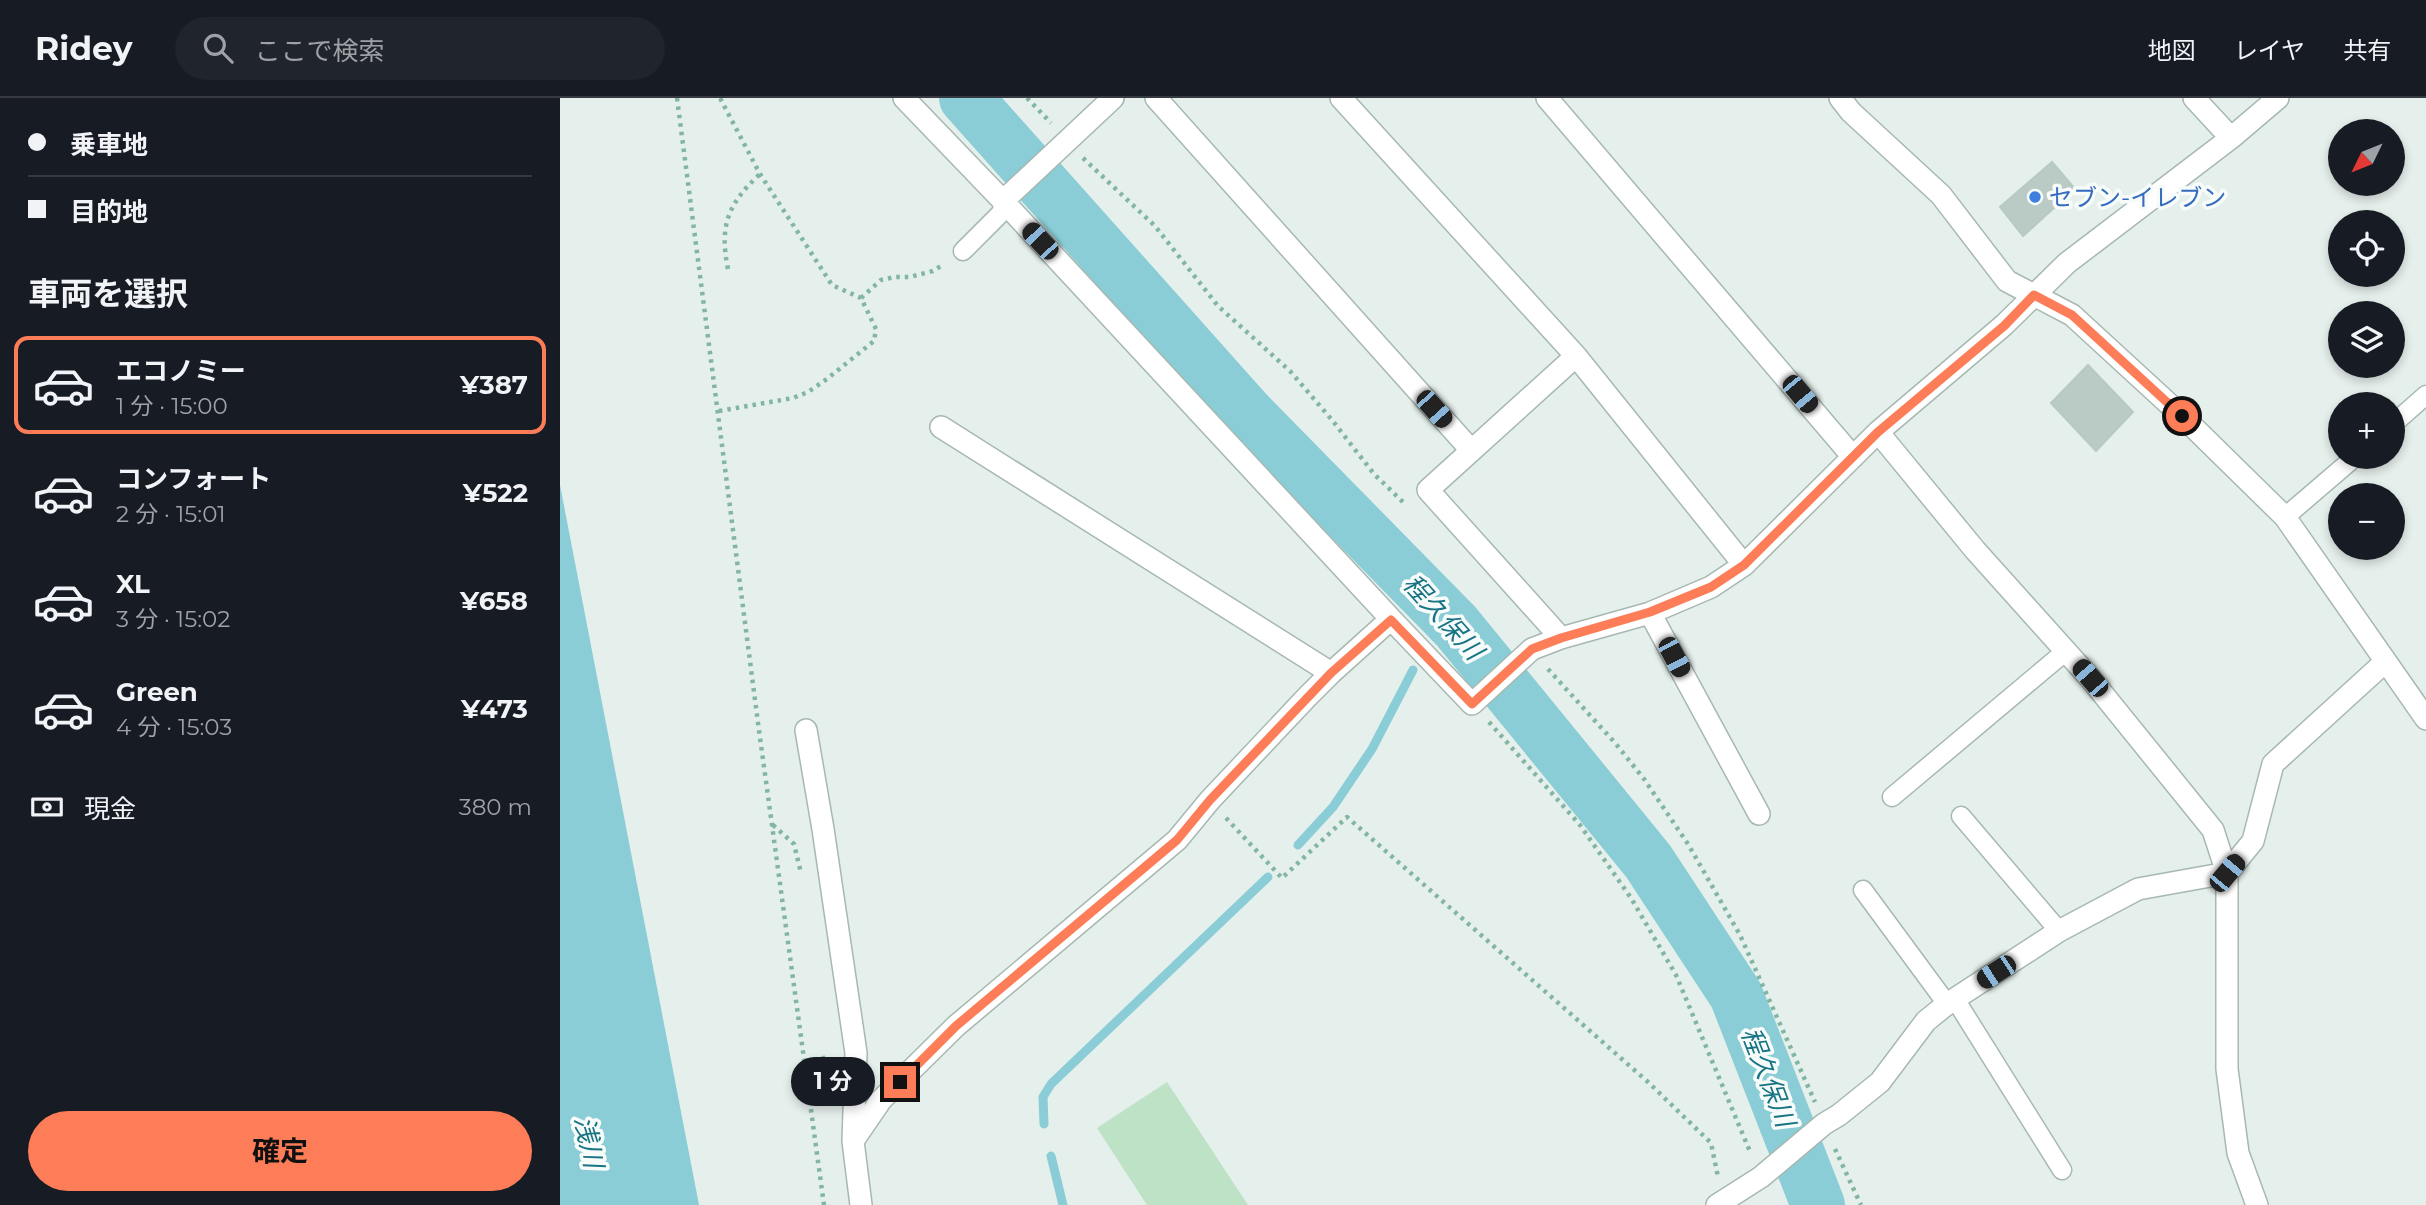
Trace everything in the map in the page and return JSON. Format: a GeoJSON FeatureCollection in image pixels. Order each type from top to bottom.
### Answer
{"type":"FeatureCollection","features":[{"type":"Feature","properties":{"kind":"street"},"geometry":{"type":"LineString","coordinates":[[904,98],[1007,197],[1391,620],[1475,701],[1532,649],[1650,612],[1711,587],[1744,565],[1878,432],[2004,326],[2067,263],[2231,138],[2278,98]]}},
{"type":"Feature","properties":{"kind":"street"},"geometry":{"type":"LineString","coordinates":[[1007,197],[1113,98]]}},
{"type":"Feature","properties":{"kind":"street"},"geometry":{"type":"LineString","coordinates":[[1156,98],[1471,450]]}},
{"type":"Feature","properties":{"kind":"street"},"geometry":{"type":"LineString","coordinates":[[1341,98],[1576,356],[1744,565]]}},
{"type":"Feature","properties":{"kind":"street"},"geometry":{"type":"LineString","coordinates":[[1547,98],[1853,457]]}},
{"type":"Feature","properties":{"kind":"street"},"geometry":{"type":"LineString","coordinates":[[1840,98],[1851,112],[1941,195],[2007,281],[2072,315],[2286,517],[2426,719]]}},
{"type":"Feature","properties":{"kind":"street"},"geometry":{"type":"LineString","coordinates":[[2194,98],[2231,138]]}},
{"type":"Feature","properties":{"kind":"street"},"geometry":{"type":"LineString","coordinates":[[1561,638],[1428,490],[1576,356]]}},
{"type":"Feature","properties":{"kind":"street"},"geometry":{"type":"LineString","coordinates":[[941,427],[1331,673]]}},
{"type":"Feature","properties":{"kind":"street"},"geometry":{"type":"LineString","coordinates":[[1878,432],[1975,550],[2066,651],[2213,830],[2227,873],[2227,1069],[2238,1153],[2257,1205]]}},
{"type":"Feature","properties":{"kind":"street"},"geometry":{"type":"LineString","coordinates":[[1650,612],[1759,814]]}},
{"type":"Feature","properties":{"kind":"street"},"geometry":{"type":"LineString","coordinates":[[853,1141],[881,1100],[956,1026],[1177,840],[1210,800],[1331,673],[1391,620]]}},
{"type":"Feature","properties":{"kind":"street"},"geometry":{"type":"LineString","coordinates":[[1720,1203],[1763,1176],[1824,1124],[1880,1082],[1926,1021],[1951,1001],[2059,931],[2138,889],[2227,873],[2253,841],[2273,764],[2385,662]]}},
{"type":"Feature","properties":{"kind":"street"},"geometry":{"type":"LineString","coordinates":[[806,730],[856,1054],[853,1141],[861,1205]]}},
{"type":"Feature","properties":{"kind":"lane"},"geometry":{"type":"LineString","coordinates":[[963,251],[1002,212],[1007,197]]}},
{"type":"Feature","properties":{"kind":"lane"},"geometry":{"type":"LineString","coordinates":[[2405,414],[2426,395]]}},
{"type":"Feature","properties":{"kind":"lane"},"geometry":{"type":"LineString","coordinates":[[2286,517],[2341,469]]}},
{"type":"Feature","properties":{"kind":"lane"},"geometry":{"type":"LineString","coordinates":[[1892,797],[2066,651]]}},
{"type":"Feature","properties":{"kind":"lane"},"geometry":{"type":"LineString","coordinates":[[1961,816],[2059,931]]}},
{"type":"Feature","properties":{"kind":"lane"},"geometry":{"type":"LineString","coordinates":[[1863,890],[1951,1001],[2062,1170]]}},
{"type":"Feature","properties":{"kind":"path"},"geometry":{"type":"LineString","coordinates":[[677,98],[824,1205]]}},
{"type":"Feature","properties":{"kind":"path"},"geometry":{"type":"LineString","coordinates":[[719,411],[793,398],[808,392],[874,341],[876,329],[861,298],[832,285],[760,174],[720,98]]}},
{"type":"Feature","properties":{"kind":"path"},"geometry":{"type":"LineString","coordinates":[[1027,98],[1063,144]]}},
{"type":"Feature","properties":{"kind":"path"},"geometry":{"type":"LineString","coordinates":[[727,268],[723,244],[726,220],[739,193],[760,174]]}},
{"type":"Feature","properties":{"kind":"path"},"geometry":{"type":"LineString","coordinates":[[861,298],[881,280],[933,271],[963,251]]}},
{"type":"Feature","properties":{"kind":"path"},"geometry":{"type":"LineString","coordinates":[[1475,701],[1580,825],[1631,898],[1676,975],[1763,1176]]}},
{"type":"Feature","properties":{"kind":"path"},"geometry":{"type":"LineString","coordinates":[[1210,800],[1282,878],[1347,817],[1648,1082],[1711,1143],[1720,1203]]}},
{"type":"Feature","properties":{"kind":"green space"},"geometry":{"type":"Polygon","coordinates":[[[1167,1082],[1248,1205],[1147,1205],[1097,1128],[1167,1082]]]}},
{"type":"Feature","properties":{"kind":"water","name":"浅川"},"geometry":{"type":"Polygon","coordinates":[[[560,485],[699,1205],[560,1205],[560,485]]]}},
{"type":"Feature","properties":{"kind":"building"},"geometry":{"type":"Polygon","coordinates":[[[2052,162],[2075,189],[2023,236],[2000,207],[2052,162]]]}},
{"type":"Feature","properties":{"kind":"building"},"geometry":{"type":"Polygon","coordinates":[[[2088,365],[2133,412],[2096,451],[2051,403],[2088,365]]]}},
{"type":"Feature","properties":{"kind":"waterway","name":"程久保川"},"geometry":{"type":"LineString","coordinates":[[966,98],[1246,412],[1456,626],[1648,861],[1736,995],[1818,1205]]}},
{"type":"Feature","properties":{"kind":"waterway"},"geometry":{"type":"LineString","coordinates":[[1435,637],[1446,617]]}},
{"type":"Feature","properties":{"kind":"waterway"},"geometry":{"type":"LineString","coordinates":[[1298,845],[1333,807],[1372,749],[1413,670]]}},
{"type":"Feature","properties":{"kind":"waterway"},"geometry":{"type":"LineString","coordinates":[[1044,1124],[1043,1097],[1051,1084],[1268,877]]}},
{"type":"Feature","properties":{"kind":"waterway"},"geometry":{"type":"LineString","coordinates":[[1051,1156],[1063,1205]]}},
{"type":"Feature","properties":{"kind":"place","name":"セブン-イレブン"},"geometry":{"type":"Point","coordinates":[2035,197]}},
{"type":"Feature","properties":{"kind":"route"},"geometry":{"type":"LineString","coordinates":[[900,1082],[956,1026],[1008,980],[1177,840],[1210,800],[1331,673],[1391,620],[1472,704],[1532,649],[1650,612],[1711,587],[1744,565],[1878,432],[2004,326],[2034,295],[2072,315],[2182,416]]}}]}
